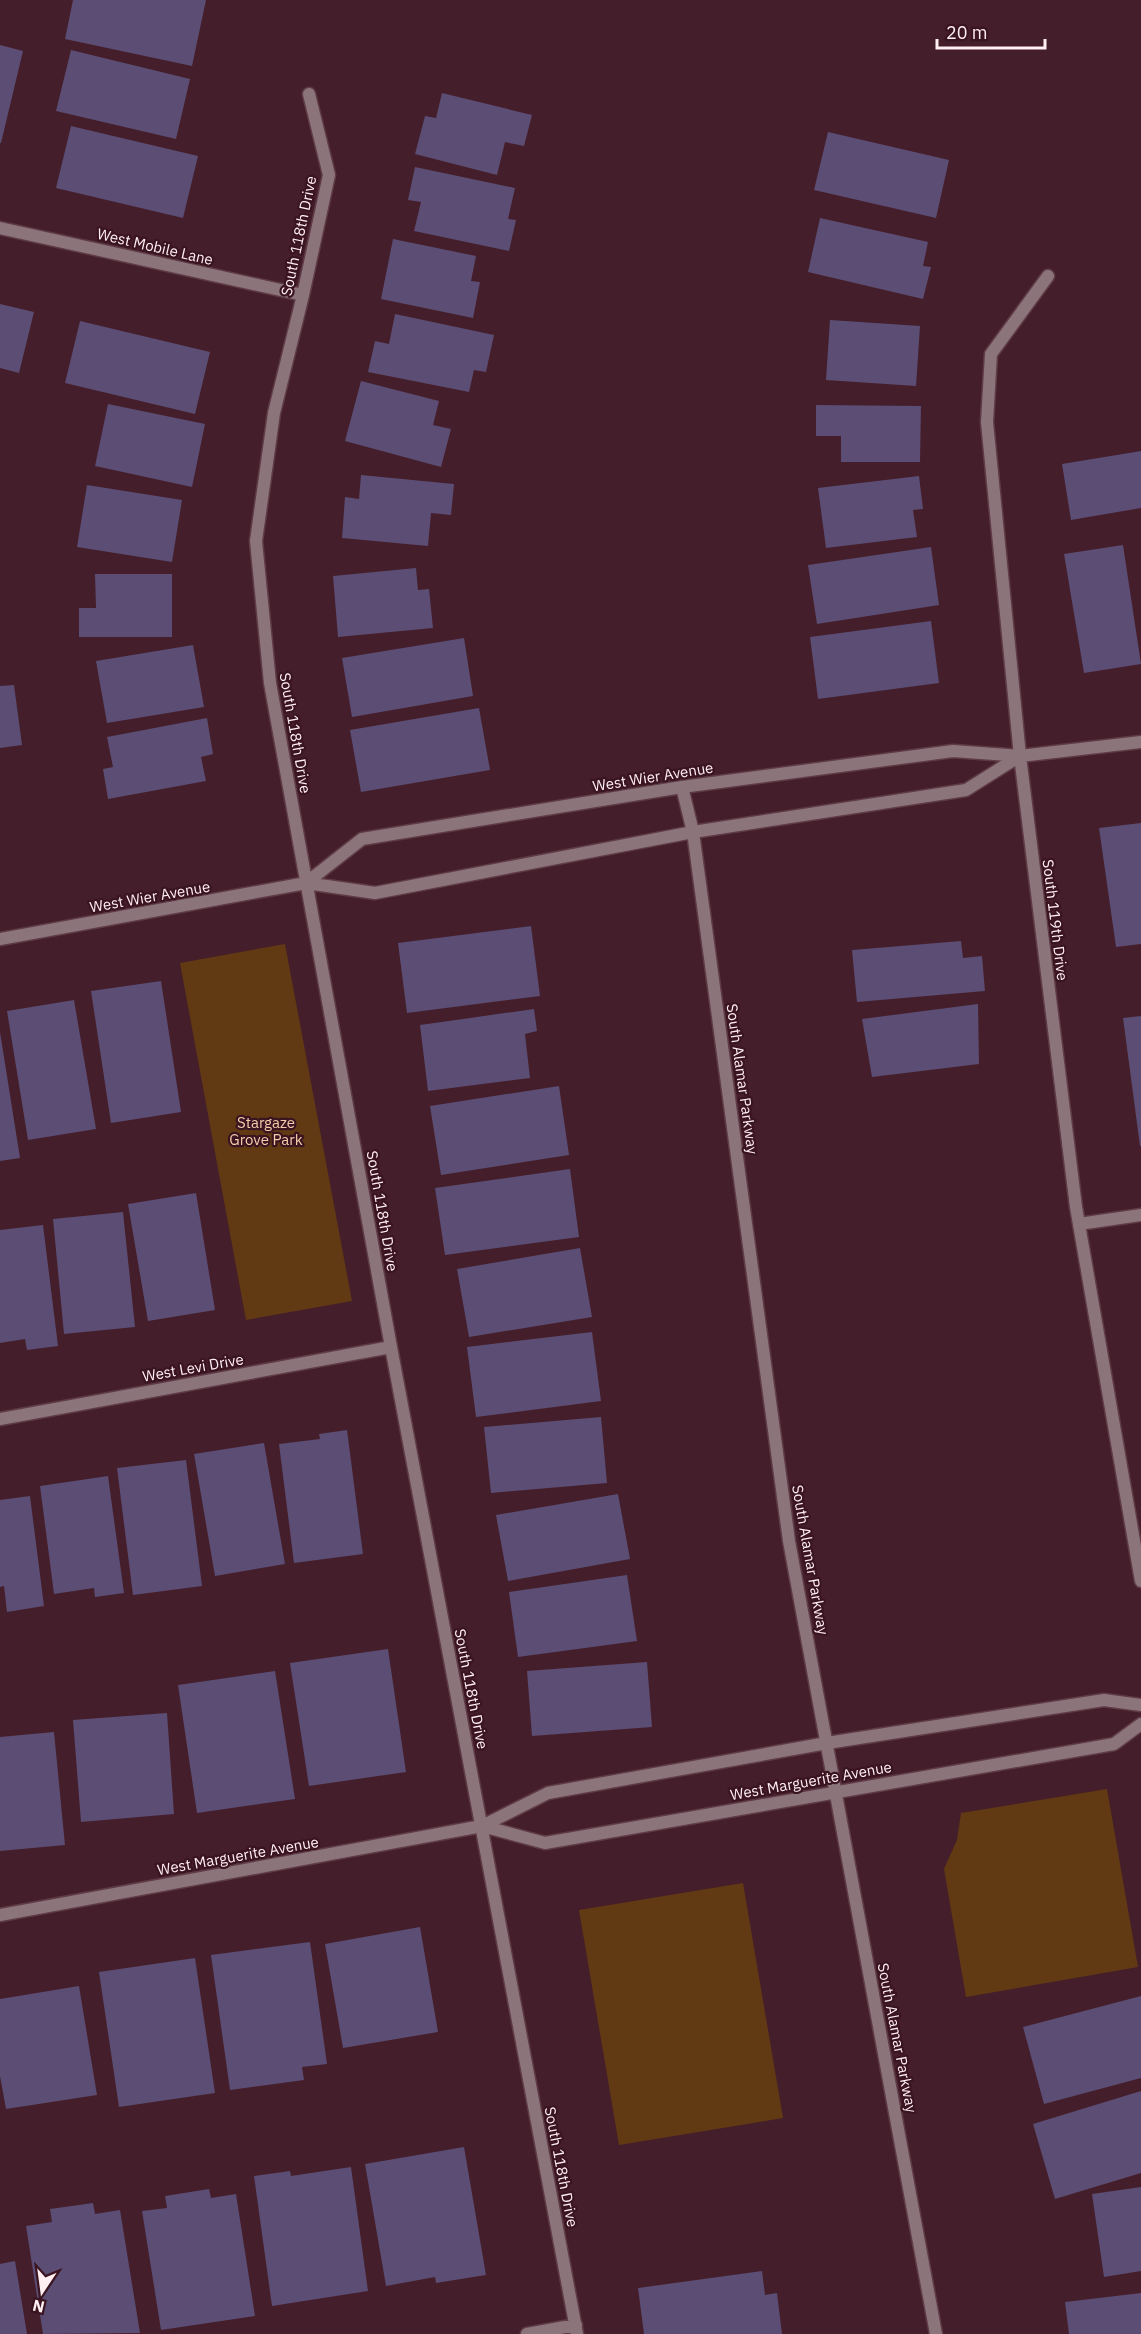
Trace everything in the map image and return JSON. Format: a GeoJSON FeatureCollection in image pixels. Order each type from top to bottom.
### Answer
{"type":"FeatureCollection","features":[{"type":"Feature","properties":{"kind":"street","name":"South 118th Drive"},"geometry":{"type":"LineString","coordinates":[[309,94],[329,175],[274,413],[256,541],[270,683],[391,1347],[576,2330]]}},
{"type":"Feature","properties":{"kind":"street","name":"West Mobile Lane"},"geometry":{"type":"LineString","coordinates":[[0,228],[303,295]]}},
{"type":"Feature","properties":{"kind":"street","name":"South 119th Drive"},"geometry":{"type":"LineString","coordinates":[[1048,276],[991,354],[987,422],[1020,756],[1079,1224],[1141,1581]]}},
{"type":"Feature","properties":{"kind":"street","name":"West Wier Avenue"},"geometry":{"type":"LineString","coordinates":[[306,884],[362,839],[682,787],[953,751],[1020,756],[1141,742]]}},
{"type":"Feature","properties":{"kind":"street","name":"West Wier Avenue"},"geometry":{"type":"LineString","coordinates":[[0,939],[306,884],[375,893],[693,832],[966,790],[1020,756]]}},
{"type":"Feature","properties":{"kind":"street","name":"South Alamar Parkway"},"geometry":{"type":"LineString","coordinates":[[682,787],[693,832],[789,1541],[936,2334]]}},
{"type":"Feature","properties":{"kind":"street"},"geometry":{"type":"LineString","coordinates":[[1079,1224],[1141,1215]]}},
{"type":"Feature","properties":{"kind":"street","name":"West Levi Drive"},"geometry":{"type":"LineString","coordinates":[[0,1419],[391,1347]]}},
{"type":"Feature","properties":{"kind":"street","name":"West Marguerite Avenue"},"geometry":{"type":"LineString","coordinates":[[0,1915],[482,1826],[548,1793],[827,1743],[1104,1700],[1141,1705]]}},
{"type":"Feature","properties":{"kind":"street","name":"West Marguerite Avenue"},"geometry":{"type":"LineString","coordinates":[[482,1826],[545,1843],[1114,1743],[1141,1724]]}},
{"type":"Feature","properties":{"kind":"street"},"geometry":{"type":"LineString","coordinates":[[527,2334],[576,2330]]}},
{"type":"Feature","properties":{"kind":"green space","name":"Stargaze Grove Park"},"geometry":{"type":"Polygon","coordinates":[[[285,944],[352,1301],[246,1320],[180,963],[285,944]]]}},
{"type":"Feature","properties":{"kind":"green space"},"geometry":{"type":"Polygon","coordinates":[[[1107,1789],[1138,1967],[966,1997],[944,1869],[957,1840],[961,1813],[1107,1789]]]}},
{"type":"Feature","properties":{"kind":"green space"},"geometry":{"type":"Polygon","coordinates":[[[743,1883],[783,2118],[619,2145],[579,1910],[743,1883]]]}},
{"type":"Feature","properties":{"kind":"building"},"geometry":{"type":"Polygon","coordinates":[[[73,0],[206,0],[192,66],[65,39],[73,0]]]}},
{"type":"Feature","properties":{"kind":"building"},"geometry":{"type":"Polygon","coordinates":[[[0,45],[23,51],[1,143],[0,143],[0,45]]]}},
{"type":"Feature","properties":{"kind":"building"},"geometry":{"type":"Polygon","coordinates":[[[71,50],[190,79],[176,139],[56,111],[71,50]]]}},
{"type":"Feature","properties":{"kind":"building"},"geometry":{"type":"Polygon","coordinates":[[[442,93],[532,115],[524,146],[505,142],[497,175],[415,154],[425,116],[436,118],[442,93]]]}},
{"type":"Feature","properties":{"kind":"building"},"geometry":{"type":"Polygon","coordinates":[[[71,126],[198,156],[183,218],[56,188],[71,126]]]}},
{"type":"Feature","properties":{"kind":"building"},"geometry":{"type":"Polygon","coordinates":[[[828,132],[949,160],[936,218],[814,190],[828,132]]]}},
{"type":"Feature","properties":{"kind":"building"},"geometry":{"type":"Polygon","coordinates":[[[415,167],[515,188],[508,219],[516,220],[509,251],[414,231],[421,202],[408,200],[415,167]]]}},
{"type":"Feature","properties":{"kind":"building"},"geometry":{"type":"Polygon","coordinates":[[[820,218],[928,242],[923,266],[931,267],[923,299],[808,272],[820,218]]]}},
{"type":"Feature","properties":{"kind":"building"},"geometry":{"type":"Polygon","coordinates":[[[393,239],[476,256],[471,281],[480,282],[473,318],[381,299],[393,239]]]}},
{"type":"Feature","properties":{"kind":"building"},"geometry":{"type":"Polygon","coordinates":[[[0,304],[34,312],[19,373],[0,368],[0,304]]]}},
{"type":"Feature","properties":{"kind":"building"},"geometry":{"type":"Polygon","coordinates":[[[395,314],[494,335],[486,372],[474,370],[469,392],[368,372],[375,341],[389,344],[395,314]]]}},
{"type":"Feature","properties":{"kind":"building"},"geometry":{"type":"Polygon","coordinates":[[[830,320],[920,326],[916,386],[826,380],[830,320]]]}},
{"type":"Feature","properties":{"kind":"building"},"geometry":{"type":"Polygon","coordinates":[[[80,321],[210,352],[195,414],[65,383],[80,321]]]}},
{"type":"Feature","properties":{"kind":"building"},"geometry":{"type":"Polygon","coordinates":[[[361,381],[439,401],[433,425],[451,429],[441,467],[345,441],[361,381]]]}},
{"type":"Feature","properties":{"kind":"building"},"geometry":{"type":"Polygon","coordinates":[[[108,404],[205,424],[192,487],[95,466],[108,404]]]}},
{"type":"Feature","properties":{"kind":"building"},"geometry":{"type":"Polygon","coordinates":[[[816,405],[921,406],[920,462],[841,462],[841,436],[816,436],[816,405]]]}},
{"type":"Feature","properties":{"kind":"building"},"geometry":{"type":"Polygon","coordinates":[[[1141,451],[1141,508],[1071,520],[1062,464],[1141,451]]]}},
{"type":"Feature","properties":{"kind":"building"},"geometry":{"type":"Polygon","coordinates":[[[361,475],[454,484],[451,515],[431,513],[428,546],[342,538],[345,497],[359,499],[361,475]]]}},
{"type":"Feature","properties":{"kind":"building"},"geometry":{"type":"Polygon","coordinates":[[[919,476],[923,509],[913,510],[917,537],[826,548],[818,488],[919,476]]]}},
{"type":"Feature","properties":{"kind":"building"},"geometry":{"type":"Polygon","coordinates":[[[87,485],[182,500],[172,562],[77,547],[87,485]]]}},
{"type":"Feature","properties":{"kind":"building"},"geometry":{"type":"Polygon","coordinates":[[[1123,545],[1141,664],[1084,673],[1064,554],[1123,545]]]}},
{"type":"Feature","properties":{"kind":"building"},"geometry":{"type":"Polygon","coordinates":[[[931,547],[939,605],[817,624],[808,565],[931,547]]]}},
{"type":"Feature","properties":{"kind":"building"},"geometry":{"type":"Polygon","coordinates":[[[416,568],[418,590],[429,589],[433,628],[338,637],[333,576],[416,568]]]}},
{"type":"Feature","properties":{"kind":"building"},"geometry":{"type":"Polygon","coordinates":[[[95,574],[172,574],[172,637],[79,637],[79,608],[96,608],[95,574]]]}},
{"type":"Feature","properties":{"kind":"building"},"geometry":{"type":"Polygon","coordinates":[[[931,621],[939,683],[818,699],[810,637],[931,621]]]}},
{"type":"Feature","properties":{"kind":"building"},"geometry":{"type":"Polygon","coordinates":[[[464,638],[473,696],[352,717],[342,658],[464,638]]]}},
{"type":"Feature","properties":{"kind":"building"},"geometry":{"type":"Polygon","coordinates":[[[193,645],[204,707],[107,723],[96,661],[193,645]]]}},
{"type":"Feature","properties":{"kind":"building"},"geometry":{"type":"Polygon","coordinates":[[[14,685],[22,745],[0,748],[0,686],[14,685]]]}},
{"type":"Feature","properties":{"kind":"building"},"geometry":{"type":"Polygon","coordinates":[[[479,708],[490,770],[361,792],[350,730],[479,708]]]}},
{"type":"Feature","properties":{"kind":"building"},"geometry":{"type":"Polygon","coordinates":[[[207,718],[213,754],[201,757],[206,781],[108,799],[103,769],[113,767],[107,737],[207,718]]]}},
{"type":"Feature","properties":{"kind":"building"},"geometry":{"type":"Polygon","coordinates":[[[1141,823],[1141,944],[1116,947],[1099,828],[1141,823]]]}},
{"type":"Feature","properties":{"kind":"building"},"geometry":{"type":"Polygon","coordinates":[[[531,926],[540,996],[407,1013],[398,943],[531,926]]]}},
{"type":"Feature","properties":{"kind":"building"},"geometry":{"type":"Polygon","coordinates":[[[961,941],[963,958],[982,956],[985,991],[857,1002],[852,950],[961,941]]]}},
{"type":"Feature","properties":{"kind":"building"},"geometry":{"type":"Polygon","coordinates":[[[161,981],[181,1112],[111,1123],[91,991],[161,981]]]}},
{"type":"Feature","properties":{"kind":"building"},"geometry":{"type":"Polygon","coordinates":[[[74,1000],[96,1129],[28,1140],[7,1011],[74,1000]]]}},
{"type":"Feature","properties":{"kind":"building"},"geometry":{"type":"Polygon","coordinates":[[[978,1004],[979,1064],[872,1077],[862,1019],[978,1004]]]}},
{"type":"Feature","properties":{"kind":"building"},"geometry":{"type":"Polygon","coordinates":[[[534,1009],[537,1031],[525,1034],[530,1078],[428,1091],[420,1025],[534,1009]]]}},
{"type":"Feature","properties":{"kind":"building"},"geometry":{"type":"Polygon","coordinates":[[[1141,1016],[1141,1146],[1140,1146],[1123,1018],[1141,1016]]]}},
{"type":"Feature","properties":{"kind":"building"},"geometry":{"type":"Polygon","coordinates":[[[0,1032],[20,1158],[0,1161],[0,1032]]]}},
{"type":"Feature","properties":{"kind":"building"},"geometry":{"type":"Polygon","coordinates":[[[559,1086],[569,1155],[441,1175],[430,1106],[559,1086]]]}},
{"type":"Feature","properties":{"kind":"building"},"geometry":{"type":"Polygon","coordinates":[[[570,1169],[579,1237],[445,1255],[435,1188],[570,1169]]]}},
{"type":"Feature","properties":{"kind":"building"},"geometry":{"type":"Polygon","coordinates":[[[196,1193],[215,1310],[148,1321],[128,1204],[196,1193]]]}},
{"type":"Feature","properties":{"kind":"building"},"geometry":{"type":"Polygon","coordinates":[[[123,1212],[135,1327],[64,1334],[53,1219],[123,1212]]]}},
{"type":"Feature","properties":{"kind":"building"},"geometry":{"type":"Polygon","coordinates":[[[43,1225],[58,1346],[27,1350],[25,1339],[0,1343],[0,1230],[43,1225]]]}},
{"type":"Feature","properties":{"kind":"building"},"geometry":{"type":"Polygon","coordinates":[[[580,1248],[592,1317],[469,1337],[457,1269],[580,1248]]]}},
{"type":"Feature","properties":{"kind":"building"},"geometry":{"type":"Polygon","coordinates":[[[592,1332],[601,1401],[476,1417],[467,1347],[592,1332]]]}},
{"type":"Feature","properties":{"kind":"building"},"geometry":{"type":"Polygon","coordinates":[[[601,1417],[607,1483],[491,1493],[484,1427],[601,1417]]]}},
{"type":"Feature","properties":{"kind":"building"},"geometry":{"type":"Polygon","coordinates":[[[347,1430],[363,1554],[294,1563],[279,1444],[320,1439],[319,1434],[347,1430]]]}},
{"type":"Feature","properties":{"kind":"building"},"geometry":{"type":"Polygon","coordinates":[[[264,1443],[285,1564],[215,1576],[194,1454],[264,1443]]]}},
{"type":"Feature","properties":{"kind":"building"},"geometry":{"type":"Polygon","coordinates":[[[186,1460],[202,1586],[133,1595],[117,1468],[186,1460]]]}},
{"type":"Feature","properties":{"kind":"building"},"geometry":{"type":"Polygon","coordinates":[[[108,1476],[124,1593],[95,1597],[94,1588],[54,1594],[40,1486],[108,1476]]]}},
{"type":"Feature","properties":{"kind":"building"},"geometry":{"type":"Polygon","coordinates":[[[618,1494],[630,1559],[508,1581],[496,1515],[618,1494]]]}},
{"type":"Feature","properties":{"kind":"building"},"geometry":{"type":"Polygon","coordinates":[[[30,1496],[44,1606],[7,1612],[4,1586],[0,1587],[0,1500],[30,1496]]]}},
{"type":"Feature","properties":{"kind":"building"},"geometry":{"type":"Polygon","coordinates":[[[627,1575],[637,1641],[518,1657],[509,1592],[627,1575]]]}},
{"type":"Feature","properties":{"kind":"building"},"geometry":{"type":"Polygon","coordinates":[[[388,1649],[406,1772],[309,1786],[290,1663],[388,1649]]]}},
{"type":"Feature","properties":{"kind":"building"},"geometry":{"type":"Polygon","coordinates":[[[647,1662],[652,1727],[532,1736],[527,1671],[647,1662]]]}},
{"type":"Feature","properties":{"kind":"building"},"geometry":{"type":"Polygon","coordinates":[[[275,1671],[295,1799],[197,1813],[178,1685],[275,1671]]]}},
{"type":"Feature","properties":{"kind":"building"},"geometry":{"type":"Polygon","coordinates":[[[167,1713],[174,1814],[81,1822],[73,1720],[167,1713]]]}},
{"type":"Feature","properties":{"kind":"building"},"geometry":{"type":"Polygon","coordinates":[[[54,1732],[65,1845],[0,1851],[0,1737],[54,1732]]]}},
{"type":"Feature","properties":{"kind":"building"},"geometry":{"type":"Polygon","coordinates":[[[420,1927],[438,2032],[343,2048],[325,1944],[420,1927]]]}},
{"type":"Feature","properties":{"kind":"building"},"geometry":{"type":"Polygon","coordinates":[[[310,1942],[327,2064],[302,2067],[304,2080],[230,2090],[211,1955],[310,1942]]]}},
{"type":"Feature","properties":{"kind":"building"},"geometry":{"type":"Polygon","coordinates":[[[195,1958],[215,2093],[119,2107],[99,1972],[195,1958]]]}},
{"type":"Feature","properties":{"kind":"building"},"geometry":{"type":"Polygon","coordinates":[[[79,1986],[97,2095],[6,2109],[0,2076],[0,1999],[79,1986]]]}},
{"type":"Feature","properties":{"kind":"building"},"geometry":{"type":"Polygon","coordinates":[[[1141,1996],[1141,2078],[1044,2104],[1023,2027],[1141,1996]]]}},
{"type":"Feature","properties":{"kind":"building"},"geometry":{"type":"Polygon","coordinates":[[[1141,2091],[1141,2173],[1055,2199],[1033,2124],[1141,2091]]]}},
{"type":"Feature","properties":{"kind":"building"},"geometry":{"type":"Polygon","coordinates":[[[464,2147],[486,2275],[436,2283],[435,2277],[386,2286],[365,2164],[464,2147]]]}},
{"type":"Feature","properties":{"kind":"building"},"geometry":{"type":"Polygon","coordinates":[[[351,2167],[368,2291],[272,2306],[254,2176],[290,2171],[291,2176],[351,2167]]]}},
{"type":"Feature","properties":{"kind":"building"},"geometry":{"type":"Polygon","coordinates":[[[1141,2187],[1141,2271],[1104,2277],[1092,2194],[1141,2187]]]}},
{"type":"Feature","properties":{"kind":"building"},"geometry":{"type":"Polygon","coordinates":[[[209,2189],[211,2198],[236,2194],[255,2316],[161,2330],[142,2211],[167,2208],[165,2196],[209,2189]]]}},
{"type":"Feature","properties":{"kind":"building"},"geometry":{"type":"Polygon","coordinates":[[[93,2203],[95,2214],[120,2210],[140,2333],[43,2334],[26,2226],[52,2222],[50,2209],[93,2203]]]}},
{"type":"Feature","properties":{"kind":"building"},"geometry":{"type":"Polygon","coordinates":[[[15,2261],[27,2334],[0,2334],[0,2264],[15,2261]]]}},
{"type":"Feature","properties":{"kind":"building"},"geometry":{"type":"Polygon","coordinates":[[[762,2271],[765,2295],[777,2293],[782,2334],[644,2334],[638,2288],[762,2271]]]}},
{"type":"Feature","properties":{"kind":"building"},"geometry":{"type":"Polygon","coordinates":[[[1141,2293],[1141,2334],[1069,2334],[1065,2302],[1141,2293]]]}}]}
